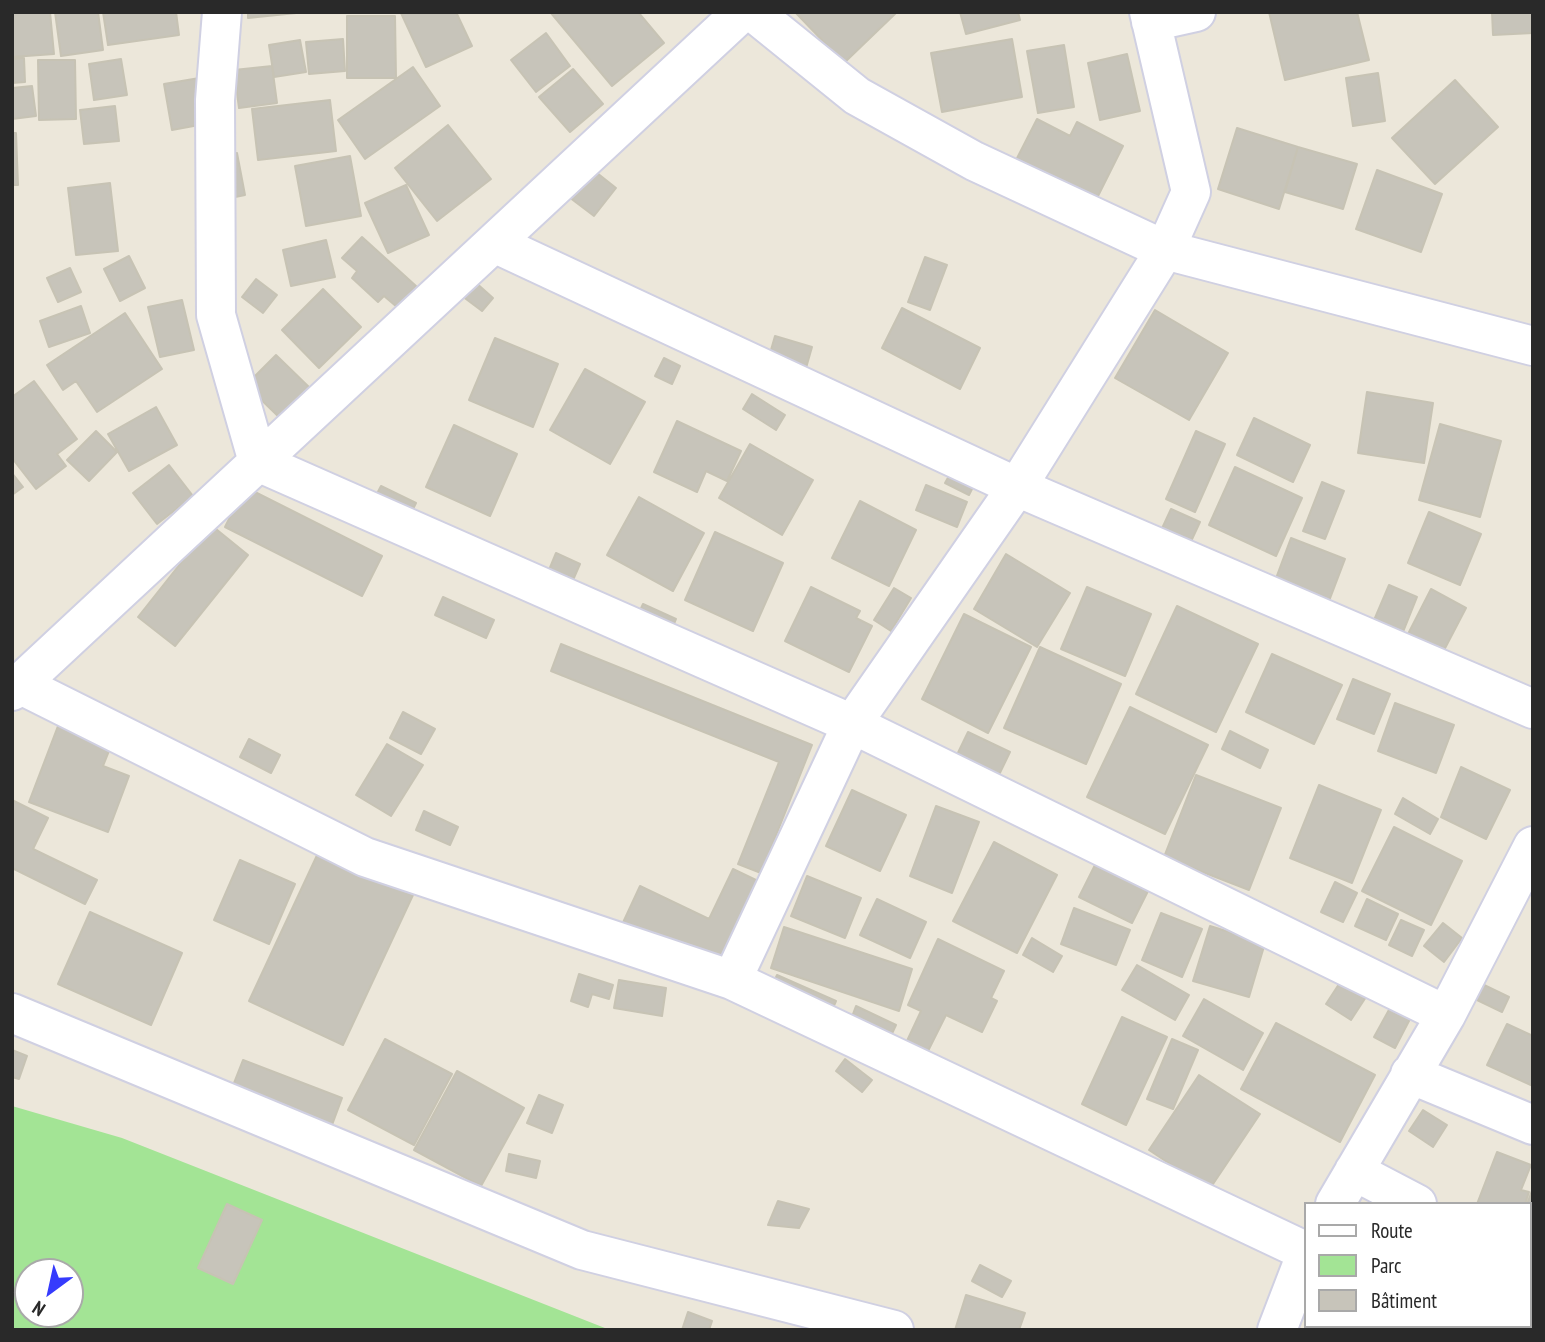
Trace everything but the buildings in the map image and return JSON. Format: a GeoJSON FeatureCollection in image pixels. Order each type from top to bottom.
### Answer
{"type":"FeatureCollection","features":[{"type":"Feature","properties":{"kind":"street"},"geometry":{"type":"LineString","coordinates":[[222,12],[215,100],[216,315],[258,462]]}},
{"type":"Feature","properties":{"kind":"street"},"geometry":{"type":"LineString","coordinates":[[742,12],[16,687],[365,857],[732,980],[1304,1251]]}},
{"type":"Feature","properties":{"kind":"street"},"geometry":{"type":"LineString","coordinates":[[753,12],[857,96],[974,161],[1165,250],[1533,346]]}},
{"type":"Feature","properties":{"kind":"street"},"geometry":{"type":"LineString","coordinates":[[732,980],[852,724],[1017,487],[1165,250],[1191,192],[1150,17],[1196,12]]}},
{"type":"Feature","properties":{"kind":"street"},"geometry":{"type":"LineString","coordinates":[[494,243],[1017,487],[1533,709]]}},
{"type":"Feature","properties":{"kind":"street"},"geometry":{"type":"LineString","coordinates":[[258,462],[852,724],[1446,1015]]}},
{"type":"Feature","properties":{"kind":"street"},"geometry":{"type":"LineString","coordinates":[[1336,1202],[1446,1015],[1533,846]]}},
{"type":"Feature","properties":{"kind":"street"},"geometry":{"type":"LineString","coordinates":[[12,1013],[582,1250],[894,1330]]}},
{"type":"Feature","properties":{"kind":"street"},"geometry":{"type":"LineString","coordinates":[[1410,1074],[1533,1125]]}},
{"type":"Feature","properties":{"kind":"street"},"geometry":{"type":"LineString","coordinates":[[1354,1171],[1413,1202]]}},
{"type":"Feature","properties":{"kind":"street"},"geometry":{"type":"LineString","coordinates":[[1277,1330],[1304,1260]]}},
{"type":"Feature","properties":{"kind":"green space"},"geometry":{"type":"Polygon","coordinates":[[[12,1106],[122,1138],[610,1330],[12,1330],[12,1106]]]}}]}
